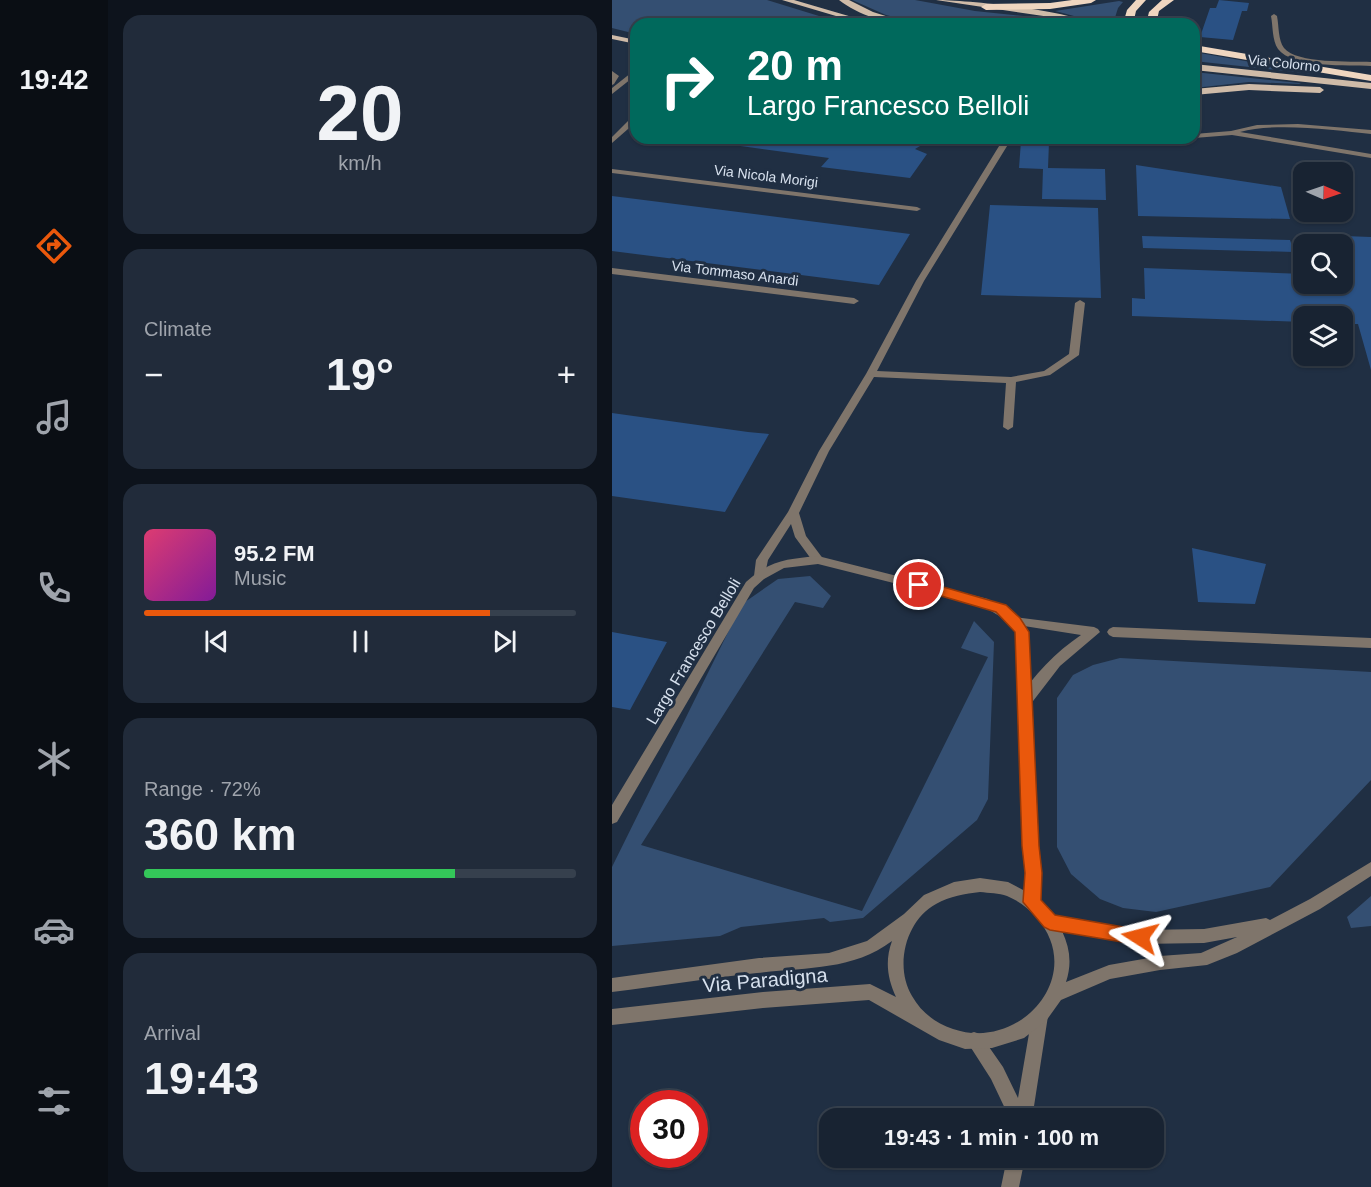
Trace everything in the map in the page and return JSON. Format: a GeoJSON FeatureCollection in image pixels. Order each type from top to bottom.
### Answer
{"type":"FeatureCollection","features":[{"type":"Feature","properties":{"kind":"highway"},"geometry":{"type":"LineString","coordinates":[[987,7],[1050,6],[1091,0]]}},
{"type":"Feature","properties":{"kind":"highway"},"geometry":{"type":"LineString","coordinates":[[1130,18],[1132,10],[1141,0]]}},
{"type":"Feature","properties":{"kind":"highway"},"geometry":{"type":"LineString","coordinates":[[1152,18],[1157,6],[1169,0]]}},
{"type":"Feature","properties":{"kind":"highway"},"geometry":{"type":"LineString","coordinates":[[1200,49],[1371,78]]}},
{"type":"Feature","properties":{"kind":"main road"},"geometry":{"type":"LineString","coordinates":[[786,0],[850,18]]}},
{"type":"Feature","properties":{"kind":"main road"},"geometry":{"type":"LineString","coordinates":[[843,0],[870,14],[885,18]]}},
{"type":"Feature","properties":{"kind":"main road"},"geometry":{"type":"LineString","coordinates":[[940,0],[1068,18]]}},
{"type":"Feature","properties":{"kind":"main road"},"geometry":{"type":"LineString","coordinates":[[612,37],[630,42]]}},
{"type":"Feature","properties":{"kind":"main road","name":"Via Colorno"},"geometry":{"type":"LineString","coordinates":[[1200,68],[1371,86]]}},
{"type":"Feature","properties":{"kind":"main road"},"geometry":{"type":"LineString","coordinates":[[1200,91],[1237,87],[1270,87],[1371,96]]}},
{"type":"Feature","properties":{"kind":"street"},"geometry":{"type":"LineString","coordinates":[[1274,16],[1280,45],[1287,54],[1308,60],[1371,64]]}},
{"type":"Feature","properties":{"kind":"street"},"geometry":{"type":"LineString","coordinates":[[612,72],[616,76],[612,83]]}},
{"type":"Feature","properties":{"kind":"street"},"geometry":{"type":"LineString","coordinates":[[612,93],[630,76]]}},
{"type":"Feature","properties":{"kind":"street"},"geometry":{"type":"LineString","coordinates":[[612,93],[630,84]]}},
{"type":"Feature","properties":{"kind":"street"},"geometry":{"type":"LineString","coordinates":[[612,141],[630,124]]}},
{"type":"Feature","properties":{"kind":"street"},"geometry":{"type":"LineString","coordinates":[[1232,133],[1240,128],[1261,127],[1337,127],[1371,132]]}},
{"type":"Feature","properties":{"kind":"street"},"geometry":{"type":"LineString","coordinates":[[1200,136],[1232,133],[1371,156]]}},
{"type":"Feature","properties":{"kind":"street"},"geometry":{"type":"LineString","coordinates":[[760,576],[762,560],[793,513],[824,452],[871,374],[920,281],[1004,144]]}},
{"type":"Feature","properties":{"kind":"street","name":"Via Nicola Morigi"},"geometry":{"type":"LineString","coordinates":[[612,171],[917,209]]}},
{"type":"Feature","properties":{"kind":"street","name":"Via Tommaso Anardi"},"geometry":{"type":"LineString","coordinates":[[612,271],[854,301]]}},
{"type":"Feature","properties":{"kind":"street"},"geometry":{"type":"LineString","coordinates":[[871,374],[1011,380],[1047,373],[1074,355],[1080,303]]}},
{"type":"Feature","properties":{"kind":"street"},"geometry":{"type":"LineString","coordinates":[[1008,427],[1011,380]]}},
{"type":"Feature","properties":{"kind":"street"},"geometry":{"type":"LineString","coordinates":[[793,513],[801,537],[818,560]]}},
{"type":"Feature","properties":{"kind":"street","name":"Largo Francesco Belloli"},"geometry":{"type":"LineString","coordinates":[[612,818],[741,599],[760,576],[782,564],[818,560],[984,602],[1001,609],[1015,621]]}},
{"type":"Feature","properties":{"kind":"street"},"geometry":{"type":"LineString","coordinates":[[1015,621],[1094,632],[1074,645],[1048,668],[1025,701]]}},
{"type":"Feature","properties":{"kind":"street"},"geometry":{"type":"LineString","coordinates":[[1015,621],[1022,632],[1024,643],[1034,873],[1032,902]]}},
{"type":"Feature","properties":{"kind":"street"},"geometry":{"type":"LineString","coordinates":[[1113,632],[1371,643]]}},
{"type":"Feature","properties":{"kind":"street"},"geometry":{"type":"LineString","coordinates":[[1055,995],[1109,972],[1161,963],[1201,960],[1340,889],[1371,868]]}},
{"type":"Feature","properties":{"kind":"street","name":"Via Paradigna"},"geometry":{"type":"LineString","coordinates":[[612,985],[759,964],[829,960],[872,947],[909,919],[929,900],[954,889],[980,885],[1008,890],[1032,902],[1050,922],[1060,946],[1062,970],[1055,995],[1040,1016],[1018,1032],[992,1040],[965,1041],[939,1032],[917,1017],[870,992],[763,999],[612,1017]]}},
{"type":"Feature","properties":{"kind":"street","name":"Via Paradigna"},"geometry":{"type":"LineString","coordinates":[[909,919],[897,943],[894,970],[902,996],[917,1017]]}},
{"type":"Feature","properties":{"kind":"street"},"geometry":{"type":"LineString","coordinates":[[1050,922],[1140,937],[1204,936],[1279,922]]}},
{"type":"Feature","properties":{"kind":"street"},"geometry":{"type":"LineString","coordinates":[[1023,1108],[1040,1016]]}},
{"type":"Feature","properties":{"kind":"street"},"geometry":{"type":"LineString","coordinates":[[974,1040],[997,1073],[1015,1108]]}},
{"type":"Feature","properties":{"kind":"street"},"geometry":{"type":"LineString","coordinates":[[1010,1187],[1014,1168]]}},
{"type":"Feature","properties":{"kind":"shaded area"},"geometry":{"type":"Polygon","coordinates":[[[612,0],[767,0],[826,18],[630,18],[630,32],[612,28],[612,0]]]}},
{"type":"Feature","properties":{"kind":"shaded area"},"geometry":{"type":"Polygon","coordinates":[[[852,0],[915,0],[975,11],[1043,18],[898,18],[852,0]]]}},
{"type":"Feature","properties":{"kind":"shaded area"},"geometry":{"type":"Polygon","coordinates":[[[1123,2],[1115,18],[1081,18],[1055,11],[1123,2]]]}},
{"type":"Feature","properties":{"kind":"shaded area"},"geometry":{"type":"Polygon","coordinates":[[[1200,53],[1308,72],[1315,74],[1200,62],[1200,53]]]}},
{"type":"Feature","properties":{"kind":"shaded area"},"geometry":{"type":"Polygon","coordinates":[[[1200,73],[1301,84],[1249,82],[1200,87],[1200,73]]]}},
{"type":"Feature","properties":{"kind":"shaded area"},"geometry":{"type":"Polygon","coordinates":[[[810,576],[831,596],[823,608],[795,602],[641,845],[862,911],[988,657],[961,648],[974,621],[994,642],[988,799],[977,820],[863,918],[830,922],[824,918],[741,927],[720,936],[612,946],[612,867],[742,604],[778,579],[810,576]]]}},
{"type":"Feature","properties":{"kind":"shaded area"},"geometry":{"type":"Polygon","coordinates":[[[1120,658],[1371,672],[1371,780],[1270,887],[1156,912],[1123,908],[1100,899],[1071,874],[1057,847],[1057,698],[1073,675],[1093,665],[1120,658]]]}},
{"type":"Feature","properties":{"kind":"shaded area"},"geometry":{"type":"Polygon","coordinates":[[[1371,896],[1371,926],[1351,928],[1347,917],[1371,896]]]}},
{"type":"Feature","properties":{"kind":"building"},"geometry":{"type":"Polygon","coordinates":[[[1219,0],[1249,3],[1247,11],[1242,11],[1233,40],[1200,37],[1210,8],[1216,8],[1219,0]]]}},
{"type":"Feature","properties":{"kind":"building"},"geometry":{"type":"Polygon","coordinates":[[[726,144],[923,144],[915,149],[927,154],[910,178],[821,167],[829,158],[726,144]]]}},
{"type":"Feature","properties":{"kind":"building"},"geometry":{"type":"Polygon","coordinates":[[[1021,144],[1049,144],[1048,168],[1105,169],[1106,200],[1042,199],[1043,169],[1019,168],[1021,144]]]}},
{"type":"Feature","properties":{"kind":"building"},"geometry":{"type":"Polygon","coordinates":[[[1136,165],[1281,187],[1290,219],[1138,216],[1136,165]]]}},
{"type":"Feature","properties":{"kind":"building"},"geometry":{"type":"Polygon","coordinates":[[[612,196],[910,234],[879,285],[612,251],[612,196]]]}},
{"type":"Feature","properties":{"kind":"building"},"geometry":{"type":"Polygon","coordinates":[[[990,205],[1098,208],[1101,298],[981,295],[990,205]]]}},
{"type":"Feature","properties":{"kind":"building"},"geometry":{"type":"Polygon","coordinates":[[[1142,236],[1290,240],[1293,252],[1143,248],[1142,236]]]}},
{"type":"Feature","properties":{"kind":"building"},"geometry":{"type":"Polygon","coordinates":[[[1353,236],[1371,237],[1371,370],[1358,324],[1353,324],[1353,306],[1293,306],[1293,322],[1132,316],[1132,298],[1145,299],[1144,268],[1293,274],[1293,294],[1353,294],[1353,236]]]}},
{"type":"Feature","properties":{"kind":"building"},"geometry":{"type":"Polygon","coordinates":[[[612,413],[769,434],[725,512],[612,496],[612,413]]]}},
{"type":"Feature","properties":{"kind":"building"},"geometry":{"type":"Polygon","coordinates":[[[1192,548],[1266,564],[1255,604],[1198,602],[1192,548]]]}},
{"type":"Feature","properties":{"kind":"building"},"geometry":{"type":"Polygon","coordinates":[[[612,632],[667,642],[630,710],[612,707],[612,632]]]}},
{"type":"Feature","properties":{"kind":"route"},"geometry":{"type":"LineString","coordinates":[[919,585],[984,602],[1001,609],[1015,621],[1022,632],[1030,846],[1034,873],[1032,902],[1050,922],[1140,937]]}}]}
